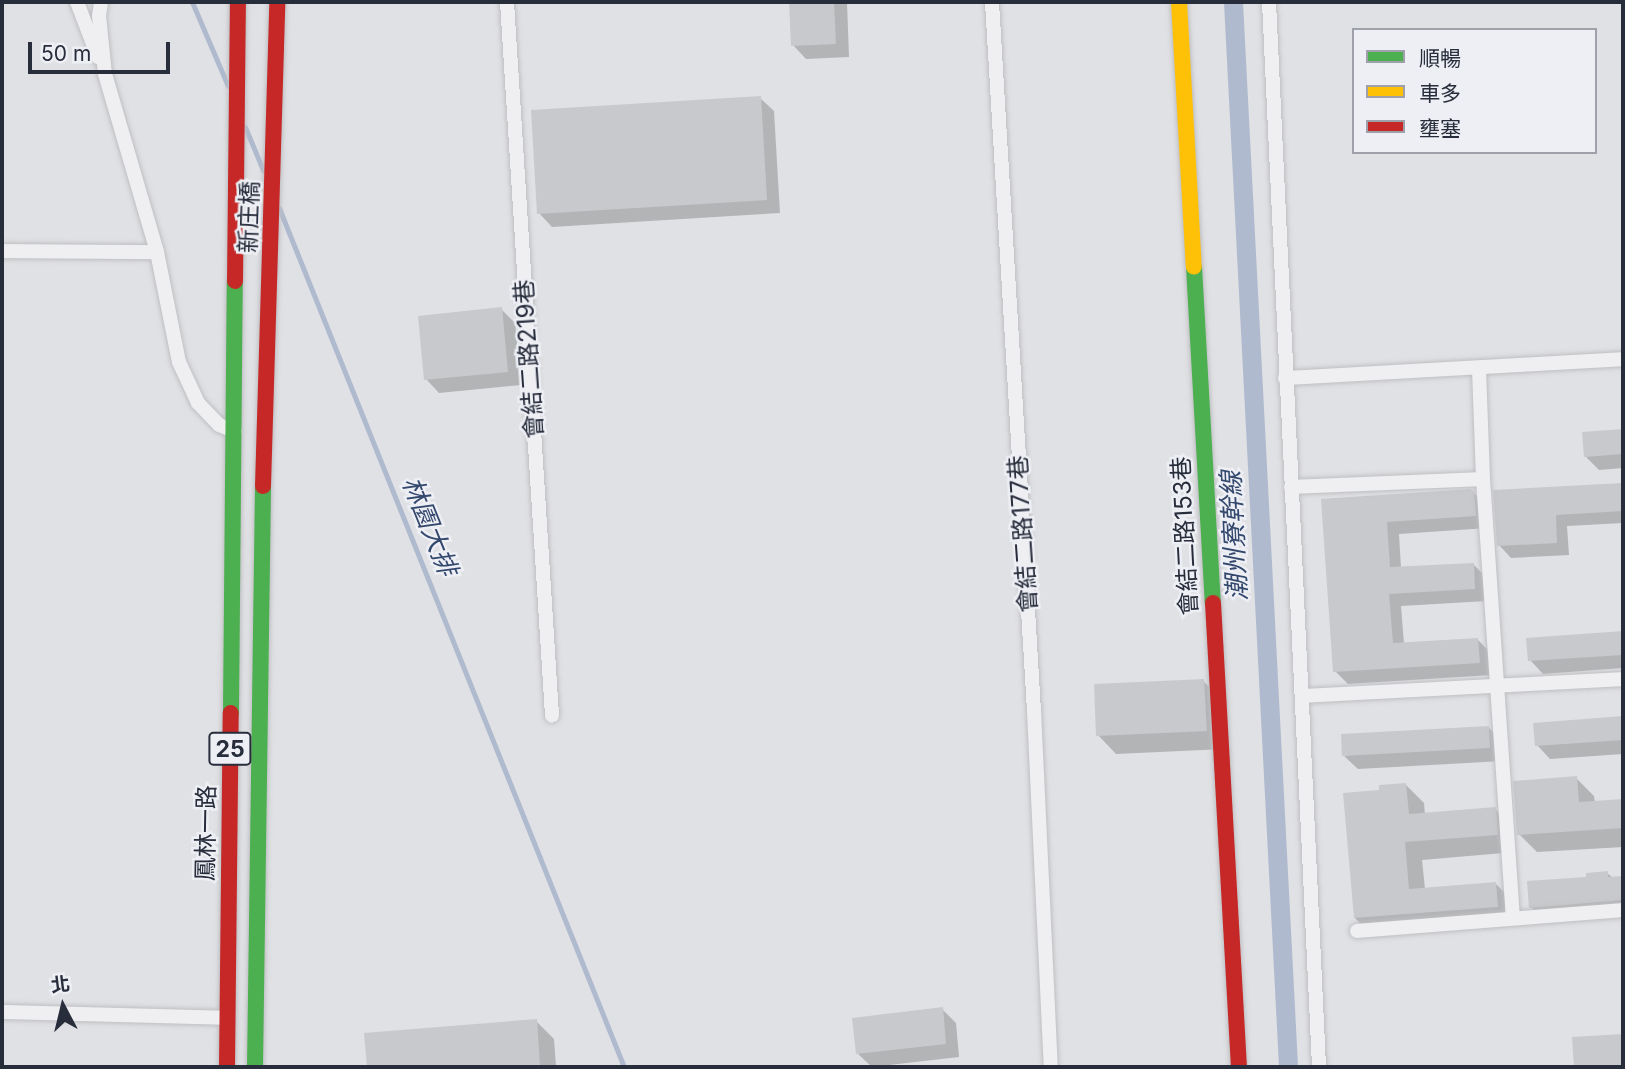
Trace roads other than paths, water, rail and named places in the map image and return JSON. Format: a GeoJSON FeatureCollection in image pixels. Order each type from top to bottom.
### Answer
{"type":"FeatureCollection","features":[{"type":"Feature","properties":{"kind":"main road","name":"新庄橋"},"geometry":{"type":"LineString","coordinates":[[235,431],[238,2]]}},
{"type":"Feature","properties":{"kind":"main road","name":"新庄橋"},"geometry":{"type":"LineString","coordinates":[[264,433],[277,2]]}},
{"type":"Feature","properties":{"kind":"main road","name":"會結二路153巷"},"geometry":{"type":"LineString","coordinates":[[1179,2],[1240,1067]]}},
{"type":"Feature","properties":{"kind":"main road","name":"鳳林一路"},"geometry":{"type":"LineString","coordinates":[[227,1067],[235,431]]}},
{"type":"Feature","properties":{"kind":"main road","name":"鳳林一路"},"geometry":{"type":"LineString","coordinates":[[255,1067],[264,433]]}},
{"type":"Feature","properties":{"kind":"street"},"geometry":{"type":"LineString","coordinates":[[77,2],[105,74],[157,252],[178,362],[198,403],[219,425],[235,431]]}},
{"type":"Feature","properties":{"kind":"street"},"geometry":{"type":"LineString","coordinates":[[101,2],[99,16],[105,74]]}},
{"type":"Feature","properties":{"kind":"street","name":"會結二路219巷"},"geometry":{"type":"LineString","coordinates":[[507,2],[552,716]]}},
{"type":"Feature","properties":{"kind":"street","name":"會結二路177巷"},"geometry":{"type":"LineString","coordinates":[[992,2],[1051,1067]]}},
{"type":"Feature","properties":{"kind":"street"},"geometry":{"type":"LineString","coordinates":[[1269,2],[1320,1067]]}},
{"type":"Feature","properties":{"kind":"street"},"geometry":{"type":"LineString","coordinates":[[2,251],[157,252]]}},
{"type":"Feature","properties":{"kind":"street"},"geometry":{"type":"LineString","coordinates":[[1285,378],[1623,359]]}},
{"type":"Feature","properties":{"kind":"street"},"geometry":{"type":"LineString","coordinates":[[1479,369],[1483,479],[1513,917]]}},
{"type":"Feature","properties":{"kind":"street"},"geometry":{"type":"LineString","coordinates":[[1291,487],[1483,479]]}},
{"type":"Feature","properties":{"kind":"street"},"geometry":{"type":"LineString","coordinates":[[1301,696],[1623,679]]}},
{"type":"Feature","properties":{"kind":"street"},"geometry":{"type":"LineString","coordinates":[[1357,931],[1623,910]]}},
{"type":"Feature","properties":{"kind":"street"},"geometry":{"type":"LineString","coordinates":[[2,1012],[228,1018]]}},
{"type":"Feature","properties":{"kind":"waterway","name":"林園大排"},"geometry":{"type":"LineString","coordinates":[[192,2],[228,86]]}},
{"type":"Feature","properties":{"kind":"waterway","name":"潮州寮幹線"},"geometry":{"type":"LineString","coordinates":[[1233,2],[1288,1067]]}},
{"type":"Feature","properties":{"kind":"waterway","name":"林園大排"},"geometry":{"type":"LineString","coordinates":[[245,127],[263,170]]}},
{"type":"Feature","properties":{"kind":"waterway","name":"林園大排"},"geometry":{"type":"LineString","coordinates":[[279,208],[624,1067]]}}]}
